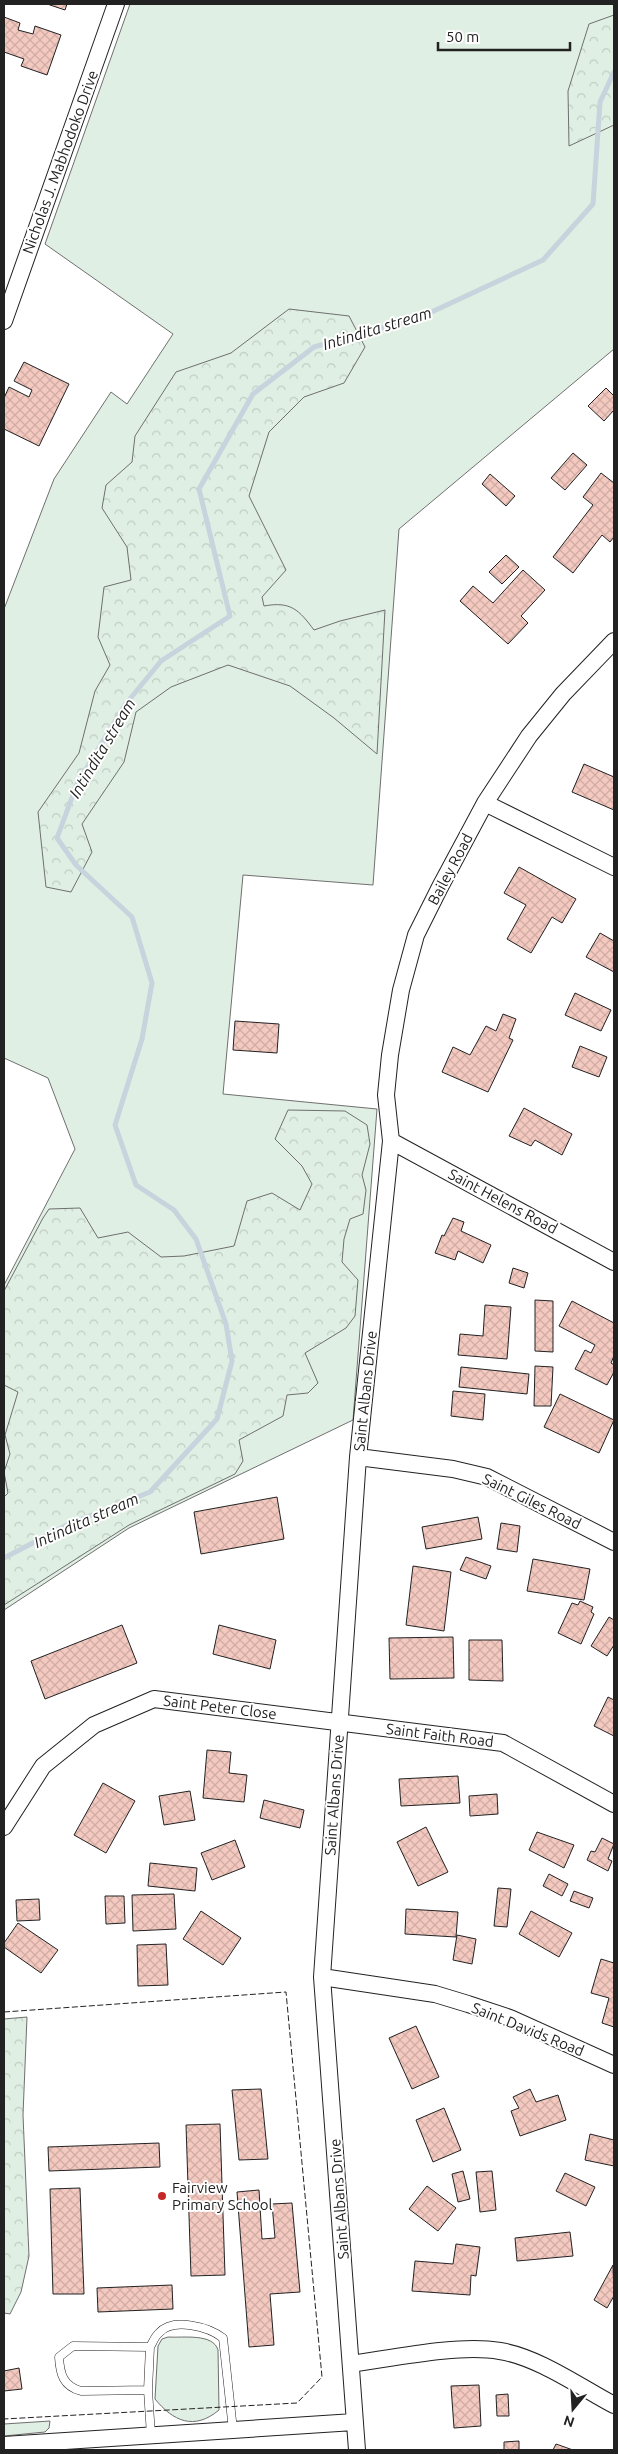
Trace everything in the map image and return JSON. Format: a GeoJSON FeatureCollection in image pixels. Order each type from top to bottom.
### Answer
{"type":"FeatureCollection","features":[{"type":"Feature","properties":{"kind":"street","name":"Nicholas J. Mabhodoko Drive"},"geometry":{"type":"LineString","coordinates":[[4,321],[116,4]]}},
{"type":"Feature","properties":{"kind":"street","name":"Bailey Road"},"geometry":{"type":"LineString","coordinates":[[391,1141],[386,1096],[390,1055],[401,990],[416,935],[485,803],[529,736],[563,694],[614,641]]}},
{"type":"Feature","properties":{"kind":"street"},"geometry":{"type":"LineString","coordinates":[[485,803],[614,867]]}},
{"type":"Feature","properties":{"kind":"street","name":"Saint Helens Road"},"geometry":{"type":"LineString","coordinates":[[391,1141],[614,1262]]}},
{"type":"Feature","properties":{"kind":"street","name":"Saint Albans Drive"},"geometry":{"type":"LineString","coordinates":[[357,2450],[322,1977],[358,1457],[391,1141]]}},
{"type":"Feature","properties":{"kind":"street","name":"Saint Giles Road"},"geometry":{"type":"LineString","coordinates":[[358,1457],[453,1469],[487,1477],[614,1542]]}},
{"type":"Feature","properties":{"kind":"street","name":"Saint Peter Close"},"geometry":{"type":"LineString","coordinates":[[4,1827],[42,1766],[94,1725],[154,1699],[340,1722]]}},
{"type":"Feature","properties":{"kind":"street","name":"Saint Faith Road"},"geometry":{"type":"LineString","coordinates":[[340,1722],[503,1743],[614,1804]]}},
{"type":"Feature","properties":{"kind":"street","name":"Saint Davids Road"},"geometry":{"type":"LineString","coordinates":[[322,1977],[435,1994],[510,2018],[614,2065]]}},
{"type":"Feature","properties":{"kind":"street"},"geometry":{"type":"LineString","coordinates":[[351,2364],[475,2348],[502,2351],[532,2361],[614,2405]]}},
{"type":"Feature","properties":{"kind":"street"},"geometry":{"type":"LineString","coordinates":[[4,2445],[32,2446],[151,2435],[354,2422]]}},
{"type":"Feature","properties":{"kind":"lane"},"geometry":{"type":"LineString","coordinates":[[151,2435],[148,2390],[150,2347],[159,2331],[174,2326],[196,2325],[213,2330],[223,2338],[232,2430]]}},
{"type":"Feature","properties":{"kind":"lane"},"geometry":{"type":"LineString","coordinates":[[148,2390],[81,2391],[71,2388],[61,2374],[59,2357],[73,2346],[150,2347]]}},
{"type":"Feature","properties":{"kind":"green space"},"geometry":{"type":"Polygon","coordinates":[[[130,4],[614,4],[614,349],[399,529],[373,885],[243,875],[223,1094],[377,1109],[353,1420],[129,1528],[4,1610],[4,1285],[75,1149],[48,1078],[4,1058],[4,609],[54,479],[111,392],[127,404],[173,334],[45,244],[130,4]]]}},
{"type":"Feature","properties":{"kind":"green space"},"geometry":{"type":"Polygon","coordinates":[[[614,15],[614,125],[569,146],[568,91],[589,24],[614,15]]]}},
{"type":"Feature","properties":{"kind":"green space"},"geometry":{"type":"Polygon","coordinates":[[[289,309],[349,316],[365,347],[344,383],[304,397],[269,432],[249,496],[286,570],[262,597],[264,606],[288,606],[299,612],[314,630],[340,621],[385,610],[377,754],[334,718],[290,686],[228,665],[171,687],[136,712],[124,762],[82,824],[92,852],[71,892],[46,887],[38,812],[79,753],[95,691],[110,665],[98,637],[104,587],[131,580],[127,547],[102,508],[106,485],[132,462],[135,436],[176,372],[231,353],[289,309]]]}},
{"type":"Feature","properties":{"kind":"green space"},"geometry":{"type":"Polygon","coordinates":[[[288,1110],[345,1111],[367,1125],[370,1144],[362,1175],[366,1190],[363,1214],[350,1219],[344,1239],[342,1262],[358,1280],[355,1316],[346,1328],[305,1353],[318,1383],[308,1393],[287,1395],[283,1416],[239,1440],[243,1461],[235,1474],[129,1525],[4,1605],[4,1497],[8,1493],[4,1472],[10,1454],[5,1435],[18,1392],[4,1385],[4,1291],[43,1218],[49,1209],[80,1208],[98,1238],[128,1232],[161,1257],[184,1256],[234,1246],[247,1201],[272,1193],[300,1210],[312,1184],[302,1166],[275,1139],[288,1110]]]}},
{"type":"Feature","properties":{"kind":"green space"},"geometry":{"type":"Polygon","coordinates":[[[27,2017],[23,2115],[29,2256],[21,2292],[10,2314],[4,2313],[4,2019],[27,2017]]]}},
{"type":"Feature","properties":{"kind":"green space"},"geometry":{"type":"Polygon","coordinates":[[[168,2337],[204,2339],[210,2341],[218,2350],[219,2410],[210,2416],[193,2422],[184,2421],[169,2413],[155,2399],[158,2346],[162,2339],[168,2337]]]}},
{"type":"Feature","properties":{"kind":"green space"},"geometry":{"type":"Polygon","coordinates":[[[50,2421],[49,2428],[45,2432],[4,2436],[4,2424],[50,2421]]]}},
{"type":"Feature","properties":{"kind":"building"},"geometry":{"type":"Polygon","coordinates":[[[47,4],[67,4],[65,10],[47,4]]]}},
{"type":"Feature","properties":{"kind":"building"},"geometry":{"type":"Polygon","coordinates":[[[4,17],[20,23],[18,30],[33,34],[35,26],[61,35],[47,75],[21,66],[24,59],[4,52],[4,17]]]}},
{"type":"Feature","properties":{"kind":"building"},"geometry":{"type":"Polygon","coordinates":[[[24,362],[69,384],[39,446],[4,429],[4,398],[9,387],[29,397],[32,390],[14,381],[24,362]]]}},
{"type":"Feature","properties":{"kind":"building"},"geometry":{"type":"Polygon","coordinates":[[[606,388],[614,396],[614,410],[604,421],[588,406],[606,388]]]}},
{"type":"Feature","properties":{"kind":"building"},"geometry":{"type":"Polygon","coordinates":[[[573,453],[587,465],[565,490],[551,478],[573,453]]]}},
{"type":"Feature","properties":{"kind":"building"},"geometry":{"type":"Polygon","coordinates":[[[601,473],[614,483],[614,537],[610,542],[602,535],[573,573],[553,557],[593,505],[583,497],[601,473]]]}},
{"type":"Feature","properties":{"kind":"building"},"geometry":{"type":"Polygon","coordinates":[[[490,474],[515,496],[506,506],[482,484],[490,474]]]}},
{"type":"Feature","properties":{"kind":"building"},"geometry":{"type":"Polygon","coordinates":[[[506,555],[519,567],[502,584],[489,572],[506,555]]]}},
{"type":"Feature","properties":{"kind":"building"},"geometry":{"type":"Polygon","coordinates":[[[523,570],[545,590],[521,616],[528,623],[508,644],[460,601],[473,586],[493,603],[523,570]]]}},
{"type":"Feature","properties":{"kind":"building"},"geometry":{"type":"Polygon","coordinates":[[[584,764],[614,777],[614,810],[572,792],[584,764]]]}},
{"type":"Feature","properties":{"kind":"building"},"geometry":{"type":"Polygon","coordinates":[[[519,867],[576,899],[562,923],[552,917],[531,953],[507,939],[526,905],[504,893],[519,867]]]}},
{"type":"Feature","properties":{"kind":"building"},"geometry":{"type":"Polygon","coordinates":[[[600,933],[614,941],[614,972],[586,957],[600,933]]]}},
{"type":"Feature","properties":{"kind":"building"},"geometry":{"type":"Polygon","coordinates":[[[575,993],[611,1010],[601,1031],[565,1015],[575,993]]]}},
{"type":"Feature","properties":{"kind":"building"},"geometry":{"type":"Polygon","coordinates":[[[503,1014],[516,1019],[509,1038],[513,1040],[488,1092],[442,1072],[453,1047],[470,1055],[486,1026],[496,1031],[503,1014]]]}},
{"type":"Feature","properties":{"kind":"building"},"geometry":{"type":"Polygon","coordinates":[[[235,1021],[279,1024],[277,1053],[233,1050],[235,1021]]]}},
{"type":"Feature","properties":{"kind":"building"},"geometry":{"type":"Polygon","coordinates":[[[580,1046],[607,1057],[599,1077],[572,1067],[580,1046]]]}},
{"type":"Feature","properties":{"kind":"building"},"geometry":{"type":"Polygon","coordinates":[[[524,1108],[572,1134],[562,1155],[535,1140],[531,1146],[509,1136],[524,1108]]]}},
{"type":"Feature","properties":{"kind":"building"},"geometry":{"type":"Polygon","coordinates":[[[453,1218],[464,1222],[461,1231],[491,1245],[483,1263],[458,1251],[455,1260],[435,1253],[442,1235],[444,1236],[453,1218]]]}},
{"type":"Feature","properties":{"kind":"building"},"geometry":{"type":"Polygon","coordinates":[[[513,1268],[528,1273],[524,1288],[509,1283],[513,1268]]]}},
{"type":"Feature","properties":{"kind":"building"},"geometry":{"type":"Polygon","coordinates":[[[535,1300],[553,1301],[553,1352],[535,1351],[535,1300]]]}},
{"type":"Feature","properties":{"kind":"building"},"geometry":{"type":"Polygon","coordinates":[[[572,1301],[614,1323],[614,1356],[611,1363],[614,1365],[614,1372],[607,1385],[575,1369],[585,1350],[591,1353],[595,1345],[559,1326],[572,1301]]]}},
{"type":"Feature","properties":{"kind":"building"},"geometry":{"type":"Polygon","coordinates":[[[485,1305],[511,1307],[507,1359],[458,1355],[460,1334],[483,1336],[485,1305]]]}},
{"type":"Feature","properties":{"kind":"building"},"geometry":{"type":"Polygon","coordinates":[[[535,1366],[553,1367],[551,1406],[534,1406],[535,1366]]]}},
{"type":"Feature","properties":{"kind":"building"},"geometry":{"type":"Polygon","coordinates":[[[461,1367],[529,1374],[527,1394],[459,1387],[461,1367]]]}},
{"type":"Feature","properties":{"kind":"building"},"geometry":{"type":"Polygon","coordinates":[[[453,1391],[485,1394],[483,1420],[451,1416],[453,1391]]]}},
{"type":"Feature","properties":{"kind":"building"},"geometry":{"type":"Polygon","coordinates":[[[560,1394],[614,1420],[599,1453],[544,1427],[560,1394]]]}},
{"type":"Feature","properties":{"kind":"building"},"geometry":{"type":"Polygon","coordinates":[[[277,1497],[284,1539],[201,1554],[194,1512],[277,1497]]]}},
{"type":"Feature","properties":{"kind":"building"},"geometry":{"type":"Polygon","coordinates":[[[478,1517],[482,1539],[426,1549],[422,1527],[478,1517]]]}},
{"type":"Feature","properties":{"kind":"building"},"geometry":{"type":"Polygon","coordinates":[[[501,1523],[520,1526],[517,1552],[497,1549],[501,1523]]]}},
{"type":"Feature","properties":{"kind":"building"},"geometry":{"type":"Polygon","coordinates":[[[466,1557],[491,1566],[486,1579],[460,1570],[466,1557]]]}},
{"type":"Feature","properties":{"kind":"building"},"geometry":{"type":"Polygon","coordinates":[[[533,1559],[590,1569],[584,1600],[527,1591],[533,1559]]]}},
{"type":"Feature","properties":{"kind":"building"},"geometry":{"type":"Polygon","coordinates":[[[413,1566],[451,1572],[444,1631],[406,1625],[413,1566]]]}},
{"type":"Feature","properties":{"kind":"building"},"geometry":{"type":"Polygon","coordinates":[[[580,1601],[593,1607],[591,1612],[594,1614],[581,1644],[558,1633],[572,1603],[578,1605],[580,1601]]]}},
{"type":"Feature","properties":{"kind":"building"},"geometry":{"type":"Polygon","coordinates":[[[609,1617],[614,1620],[614,1645],[607,1656],[591,1646],[609,1617]]]}},
{"type":"Feature","properties":{"kind":"building"},"geometry":{"type":"Polygon","coordinates":[[[122,1625],[137,1663],[45,1699],[31,1661],[122,1625]]]}},
{"type":"Feature","properties":{"kind":"building"},"geometry":{"type":"Polygon","coordinates":[[[219,1625],[276,1640],[270,1669],[213,1654],[219,1625]]]}},
{"type":"Feature","properties":{"kind":"building"},"geometry":{"type":"Polygon","coordinates":[[[453,1637],[454,1678],[390,1679],[389,1638],[453,1637]]]}},
{"type":"Feature","properties":{"kind":"building"},"geometry":{"type":"Polygon","coordinates":[[[469,1640],[502,1640],[503,1681],[469,1680],[469,1640]]]}},
{"type":"Feature","properties":{"kind":"building"},"geometry":{"type":"Polygon","coordinates":[[[608,1697],[614,1700],[614,1736],[594,1726],[608,1697]]]}},
{"type":"Feature","properties":{"kind":"building"},"geometry":{"type":"Polygon","coordinates":[[[207,1750],[231,1752],[229,1773],[247,1775],[244,1802],[203,1798],[207,1750]]]}},
{"type":"Feature","properties":{"kind":"building"},"geometry":{"type":"Polygon","coordinates":[[[458,1776],[460,1803],[401,1806],[399,1779],[458,1776]]]}},
{"type":"Feature","properties":{"kind":"building"},"geometry":{"type":"Polygon","coordinates":[[[103,1783],[135,1801],[106,1853],[74,1835],[103,1783]]]}},
{"type":"Feature","properties":{"kind":"building"},"geometry":{"type":"Polygon","coordinates":[[[190,1791],[195,1820],[164,1825],[159,1796],[190,1791]]]}},
{"type":"Feature","properties":{"kind":"building"},"geometry":{"type":"Polygon","coordinates":[[[497,1794],[498,1814],[470,1816],[469,1796],[497,1794]]]}},
{"type":"Feature","properties":{"kind":"building"},"geometry":{"type":"Polygon","coordinates":[[[264,1800],[304,1810],[300,1828],[260,1818],[264,1800]]]}},
{"type":"Feature","properties":{"kind":"building"},"geometry":{"type":"Polygon","coordinates":[[[426,1827],[448,1872],[418,1886],[397,1842],[426,1827]]]}},
{"type":"Feature","properties":{"kind":"building"},"geometry":{"type":"Polygon","coordinates":[[[537,1832],[574,1845],[564,1868],[529,1850],[537,1832]]]}},
{"type":"Feature","properties":{"kind":"building"},"geometry":{"type":"Polygon","coordinates":[[[602,1838],[614,1844],[608,1859],[612,1861],[608,1871],[587,1860],[591,1851],[595,1852],[602,1838]]]}},
{"type":"Feature","properties":{"kind":"building"},"geometry":{"type":"Polygon","coordinates":[[[235,1840],[245,1867],[212,1880],[201,1853],[235,1840]]]}},
{"type":"Feature","properties":{"kind":"building"},"geometry":{"type":"Polygon","coordinates":[[[150,1863],[197,1868],[195,1891],[148,1886],[150,1863]]]}},
{"type":"Feature","properties":{"kind":"building"},"geometry":{"type":"Polygon","coordinates":[[[549,1874],[568,1884],[562,1896],[543,1886],[549,1874]]]}},
{"type":"Feature","properties":{"kind":"building"},"geometry":{"type":"Polygon","coordinates":[[[498,1888],[511,1889],[507,1927],[494,1926],[498,1888]]]}},
{"type":"Feature","properties":{"kind":"building"},"geometry":{"type":"Polygon","coordinates":[[[574,1891],[593,1898],[589,1908],[570,1901],[574,1891]]]}},
{"type":"Feature","properties":{"kind":"building"},"geometry":{"type":"Polygon","coordinates":[[[174,1894],[176,1929],[133,1931],[132,1895],[174,1894]]]}},
{"type":"Feature","properties":{"kind":"building"},"geometry":{"type":"Polygon","coordinates":[[[105,1896],[124,1896],[125,1923],[106,1924],[105,1896]]]}},
{"type":"Feature","properties":{"kind":"building"},"geometry":{"type":"Polygon","coordinates":[[[39,1899],[40,1920],[17,1921],[16,1900],[39,1899]]]}},
{"type":"Feature","properties":{"kind":"building"},"geometry":{"type":"Polygon","coordinates":[[[406,1909],[458,1912],[456,1937],[405,1934],[406,1909]]]}},
{"type":"Feature","properties":{"kind":"building"},"geometry":{"type":"Polygon","coordinates":[[[201,1911],[241,1938],[223,1965],[183,1939],[201,1911]]]}},
{"type":"Feature","properties":{"kind":"building"},"geometry":{"type":"Polygon","coordinates":[[[531,1911],[572,1933],[559,1957],[519,1934],[531,1911]]]}},
{"type":"Feature","properties":{"kind":"building"},"geometry":{"type":"Polygon","coordinates":[[[18,1923],[58,1950],[41,1973],[4,1947],[4,1943],[18,1923]]]}},
{"type":"Feature","properties":{"kind":"building"},"geometry":{"type":"Polygon","coordinates":[[[457,1935],[476,1939],[472,1964],[453,1960],[457,1935]]]}},
{"type":"Feature","properties":{"kind":"building"},"geometry":{"type":"Polygon","coordinates":[[[166,1944],[168,1985],[138,1986],[137,1945],[166,1944]]]}},
{"type":"Feature","properties":{"kind":"building"},"geometry":{"type":"Polygon","coordinates":[[[601,1959],[614,1963],[614,2027],[602,2023],[609,1998],[591,1993],[601,1959]]]}},
{"type":"Feature","properties":{"kind":"building"},"geometry":{"type":"Polygon","coordinates":[[[416,2026],[439,2077],[412,2089],[389,2038],[416,2026]]]}},
{"type":"Feature","properties":{"kind":"building"},"geometry":{"type":"Polygon","coordinates":[[[261,2089],[268,2159],[239,2160],[232,2090],[261,2089]]]}},
{"type":"Feature","properties":{"kind":"building"},"geometry":{"type":"Polygon","coordinates":[[[530,2089],[536,2102],[558,2095],[566,2120],[520,2136],[511,2111],[519,2108],[513,2097],[530,2089]]]}},
{"type":"Feature","properties":{"kind":"building"},"geometry":{"type":"Polygon","coordinates":[[[444,2108],[461,2150],[433,2162],[416,2120],[444,2108]]]}},
{"type":"Feature","properties":{"kind":"building"},"geometry":{"type":"Polygon","coordinates":[[[220,2124],[225,2275],[191,2276],[186,2125],[220,2124]]]}},
{"type":"Feature","properties":{"kind":"building"},"geometry":{"type":"Polygon","coordinates":[[[590,2134],[614,2140],[614,2166],[585,2160],[590,2134]]]}},
{"type":"Feature","properties":{"kind":"building"},"geometry":{"type":"Polygon","coordinates":[[[159,2143],[160,2167],[49,2171],[48,2147],[159,2143]]]}},
{"type":"Feature","properties":{"kind":"building"},"geometry":{"type":"Polygon","coordinates":[[[463,2171],[470,2199],[458,2202],[452,2174],[463,2171]]]}},
{"type":"Feature","properties":{"kind":"building"},"geometry":{"type":"Polygon","coordinates":[[[492,2171],[496,2210],[480,2212],[476,2172],[492,2171]]]}},
{"type":"Feature","properties":{"kind":"building"},"geometry":{"type":"Polygon","coordinates":[[[565,2173],[595,2187],[586,2206],[556,2191],[565,2173]]]}},
{"type":"Feature","properties":{"kind":"building"},"geometry":{"type":"Polygon","coordinates":[[[427,2186],[456,2208],[438,2231],[409,2209],[427,2186]]]}},
{"type":"Feature","properties":{"kind":"building"},"geometry":{"type":"Polygon","coordinates":[[[80,2188],[84,2294],[53,2294],[50,2189],[80,2188]]]}},
{"type":"Feature","properties":{"kind":"building"},"geometry":{"type":"Polygon","coordinates":[[[259,2190],[262,2239],[275,2238],[272,2204],[292,2203],[300,2292],[270,2294],[274,2345],[249,2347],[237,2192],[259,2190]]]}},
{"type":"Feature","properties":{"kind":"building"},"geometry":{"type":"Polygon","coordinates":[[[570,2232],[573,2256],[517,2261],[515,2238],[570,2232]]]}},
{"type":"Feature","properties":{"kind":"building"},"geometry":{"type":"Polygon","coordinates":[[[456,2244],[480,2247],[476,2276],[471,2275],[470,2295],[412,2291],[415,2261],[453,2264],[456,2244]]]}},
{"type":"Feature","properties":{"kind":"building"},"geometry":{"type":"Polygon","coordinates":[[[613,2265],[614,2296],[607,2308],[594,2300],[613,2265]]]}},
{"type":"Feature","properties":{"kind":"building"},"geometry":{"type":"Polygon","coordinates":[[[172,2285],[173,2309],[98,2312],[97,2288],[172,2285]]]}},
{"type":"Feature","properties":{"kind":"building"},"geometry":{"type":"Polygon","coordinates":[[[19,2368],[22,2389],[4,2391],[4,2371],[19,2368]]]}},
{"type":"Feature","properties":{"kind":"building"},"geometry":{"type":"Polygon","coordinates":[[[479,2385],[481,2426],[454,2428],[451,2386],[479,2385]]]}},
{"type":"Feature","properties":{"kind":"building"},"geometry":{"type":"Polygon","coordinates":[[[508,2394],[509,2416],[497,2416],[496,2395],[508,2394]]]}},
{"type":"Feature","properties":{"kind":"building"},"geometry":{"type":"Polygon","coordinates":[[[519,2441],[519,2450],[504,2450],[504,2442],[519,2441]]]}},
{"type":"Feature","properties":{"kind":"building"},"geometry":{"type":"Polygon","coordinates":[[[556,2444],[573,2450],[553,2450],[556,2444]]]}},
{"type":"Feature","properties":{"kind":"waterway","name":"Intindita stream"},"geometry":{"type":"LineString","coordinates":[[4,1558],[67,1525],[150,1492],[217,1419],[232,1361],[226,1324],[196,1239],[174,1210],[136,1185],[115,1125],[142,1039],[152,983],[132,917],[76,865],[57,838],[77,784],[125,705],[161,661],[230,616],[199,489],[253,394],[314,347],[423,316],[543,260],[593,204],[600,102],[614,72]]}},
{"type":"Feature","properties":{"kind":"fence"},"geometry":{"type":"LineString","coordinates":[[4,2012],[286,1992],[322,2377],[297,2403],[4,2419]]}},
{"type":"Feature","properties":{"kind":"place","name":"Fairview Primary School"},"geometry":{"type":"Point","coordinates":[162,2196]}}]}
